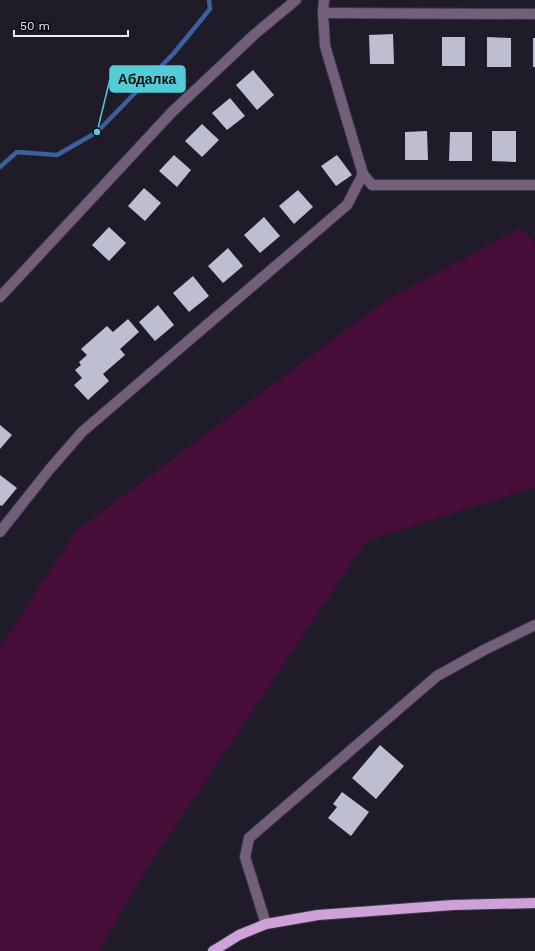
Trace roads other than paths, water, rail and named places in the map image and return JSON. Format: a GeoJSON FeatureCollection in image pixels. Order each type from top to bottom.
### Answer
{"type":"FeatureCollection","features":[{"type":"Feature","properties":{"kind":"main road"},"geometry":{"type":"LineString","coordinates":[[213,951],[239,935],[266,924],[318,915],[453,905],[535,903]]}},
{"type":"Feature","properties":{"kind":"street"},"geometry":{"type":"LineString","coordinates":[[0,297],[172,112],[255,34],[296,0]]}},
{"type":"Feature","properties":{"kind":"street"},"geometry":{"type":"LineString","coordinates":[[324,0],[323,13],[325,46],[363,174],[372,185],[535,185]]}},
{"type":"Feature","properties":{"kind":"street"},"geometry":{"type":"LineString","coordinates":[[323,13],[535,14]]}},
{"type":"Feature","properties":{"kind":"street"},"geometry":{"type":"LineString","coordinates":[[0,532],[49,470],[82,432],[347,206],[363,174]]}},
{"type":"Feature","properties":{"kind":"street"},"geometry":{"type":"LineString","coordinates":[[266,924],[245,857],[249,838],[437,676],[484,650],[535,625]]}},
{"type":"Feature","properties":{"kind":"waterway"},"geometry":{"type":"LineString","coordinates":[[0,167],[17,152],[57,155],[97,132],[174,53],[210,9],[209,0]]}},
{"type":"Feature","properties":{"kind":"place","name":"Абдалка"},"geometry":{"type":"Point","coordinates":[97,132]}}]}
